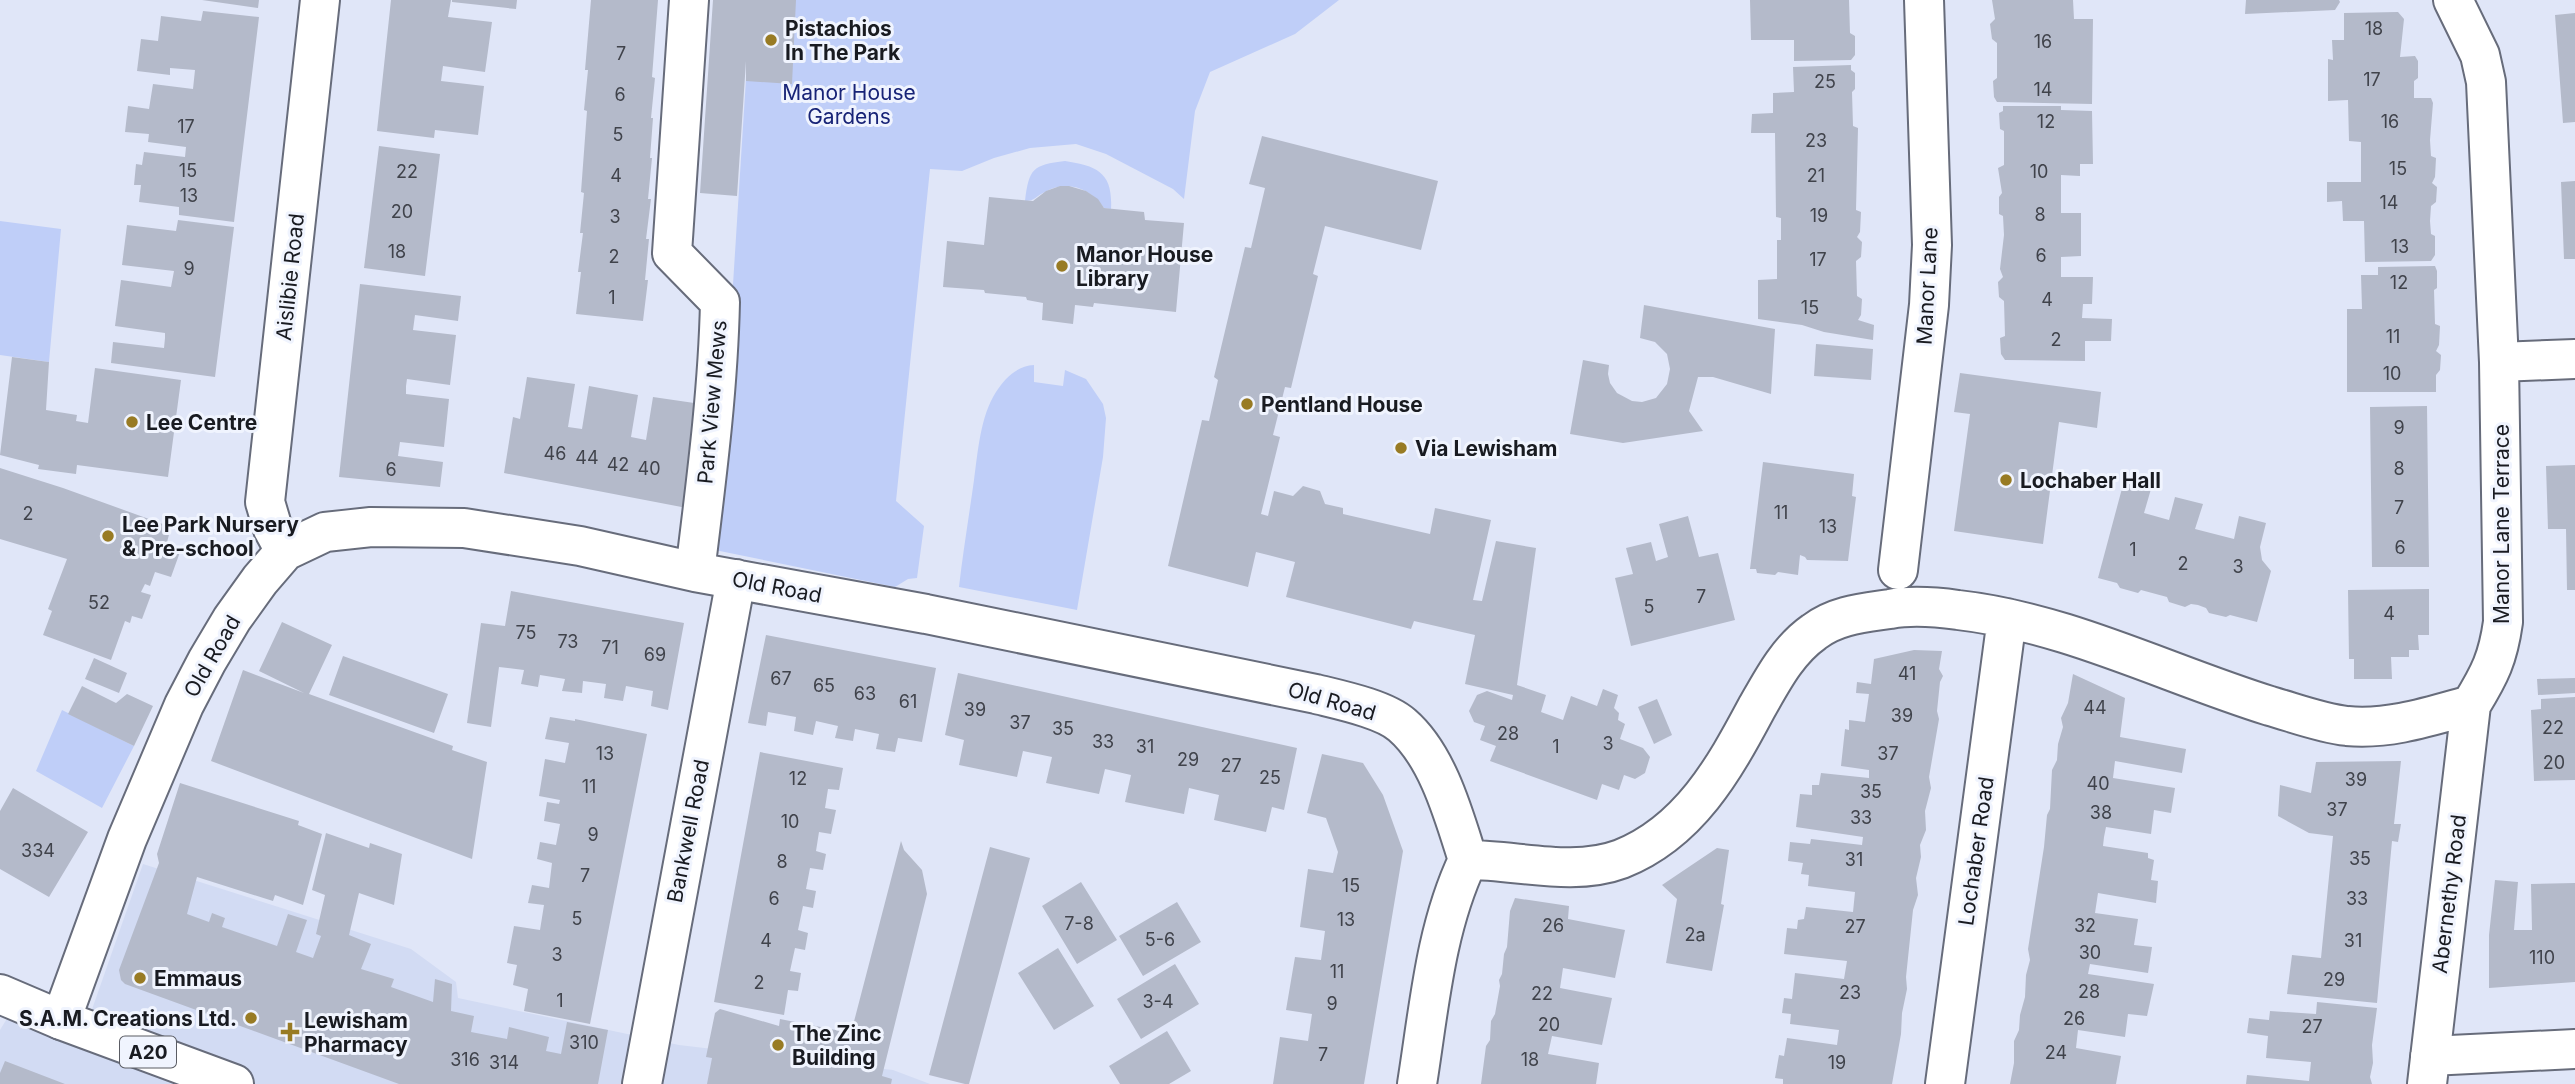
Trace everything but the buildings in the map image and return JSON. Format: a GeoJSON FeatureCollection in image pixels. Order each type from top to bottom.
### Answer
{"type":"FeatureCollection","features":[{"type":"Feature","properties":{"kind":"main road","name":"Aislibie Road"},"geometry":{"type":"LineString","coordinates":[[285,551],[273,529],[265,502],[320,0]]}},
{"type":"Feature","properties":{"kind":"main road","name":"Park View Mews"},"geometry":{"type":"LineString","coordinates":[[689,0],[672,253],[720,302],[709,458],[695,572]]}},
{"type":"Feature","properties":{"kind":"main road","name":"Manor Lane"},"geometry":{"type":"LineString","coordinates":[[1898,570],[1929,305],[1931,257],[1924,0]]}},
{"type":"Feature","properties":{"kind":"main road","name":"Manor Lane Terrace"},"geometry":{"type":"LineString","coordinates":[[2453,0],[2480,55],[2486,82],[2499,362],[2503,622],[2494,663],[2471,705]]}},
{"type":"Feature","properties":{"kind":"main road"},"geometry":{"type":"LineString","coordinates":[[2499,362],[2575,359]]}},
{"type":"Feature","properties":{"kind":"main road","name":"Old Road"},"geometry":{"type":"LineString","coordinates":[[61,1020],[127,839],[184,705],[232,619],[260,580],[285,551],[325,532],[371,527],[464,528],[580,546],[695,572],[1085,646],[1366,707],[1401,724],[1432,762],[1468,860]]}},
{"type":"Feature","properties":{"kind":"main road","name":"Bankwell Road"},"geometry":{"type":"LineString","coordinates":[[642,1084],[736,579]]}},
{"type":"Feature","properties":{"kind":"main road"},"geometry":{"type":"LineString","coordinates":[[1417,1084],[1442,934],[1453,891],[1468,860],[1563,867],[1595,866],[1621,859],[1645,847],[1685,818],[1699,802],[1734,751],[1780,667],[1797,645],[1815,630],[1832,621],[1895,608],[1938,608],[2007,618],[2084,640],[2237,696],[2309,718],[2348,726],[2396,725],[2471,705]]}},
{"type":"Feature","properties":{"kind":"main road","name":"Lochaber Road"},"geometry":{"type":"LineString","coordinates":[[1944,1084],[2007,618]]}},
{"type":"Feature","properties":{"kind":"main road","name":"Abernethy Road"},"geometry":{"type":"LineString","coordinates":[[2429,1070],[2471,705]]}},
{"type":"Feature","properties":{"kind":"main road","name":"A20"},"geometry":{"type":"LineString","coordinates":[[0,995],[234,1084]]}},
{"type":"Feature","properties":{"kind":"main road"},"geometry":{"type":"LineString","coordinates":[[2429,1070],[2575,1049]]}},
{"type":"Feature","properties":{"kind":"shaded area"},"geometry":{"type":"Polygon","coordinates":[[[143,864],[411,949],[456,982],[458,998],[679,1045],[893,1070],[930,1084],[0,1084],[0,1030],[14,1007],[83,1035],[143,864]]]}},
{"type":"Feature","properties":{"kind":"green space","name":"Manor House Gardens"},"geometry":{"type":"Polygon","coordinates":[[[751,0],[1339,0],[1295,34],[1210,72],[1195,111],[1184,199],[1173,189],[1106,154],[1076,144],[1030,148],[962,171],[930,169],[896,501],[924,526],[917,578],[908,579],[895,587],[710,549],[731,316],[751,0]]]}},
{"type":"Feature","properties":{"kind":"green space"},"geometry":{"type":"Polygon","coordinates":[[[1065,161],[1101,173],[1109,187],[1111,209],[1104,208],[1085,191],[1069,186],[1053,188],[1025,201],[1028,181],[1035,170],[1046,164],[1065,161]]]}},
{"type":"Feature","properties":{"kind":"green space"},"geometry":{"type":"Polygon","coordinates":[[[0,221],[61,229],[49,362],[0,355],[0,221]]]}},
{"type":"Feature","properties":{"kind":"green space"},"geometry":{"type":"Polygon","coordinates":[[[1034,365],[1034,382],[1063,386],[1065,370],[1086,379],[1103,404],[1106,418],[1103,457],[1077,610],[959,587],[978,446],[986,412],[1007,378],[1017,370],[1034,365]]]}},
{"type":"Feature","properties":{"kind":"green space"},"geometry":{"type":"Polygon","coordinates":[[[62,710],[134,746],[102,808],[36,771],[62,710]]]}},
{"type":"Feature","properties":{"kind":"place","name":"Pistachios In The Park"},"geometry":{"type":"Point","coordinates":[771,40]}},
{"type":"Feature","properties":{"kind":"place","name":"Manor House Library"},"geometry":{"type":"Point","coordinates":[1062,266]}},
{"type":"Feature","properties":{"kind":"place","name":"Pentland House"},"geometry":{"type":"Point","coordinates":[1247,404]}},
{"type":"Feature","properties":{"kind":"place","name":"Lee Centre"},"geometry":{"type":"Point","coordinates":[132,422]}},
{"type":"Feature","properties":{"kind":"place","name":"Via Lewisham"},"geometry":{"type":"Point","coordinates":[1401,448]}},
{"type":"Feature","properties":{"kind":"place","name":"Lochaber Hall"},"geometry":{"type":"Point","coordinates":[2006,480]}},
{"type":"Feature","properties":{"kind":"place","name":"Lee Park Nursery & Pre-school"},"geometry":{"type":"Point","coordinates":[108,536]}},
{"type":"Feature","properties":{"kind":"place","name":"Emmaus"},"geometry":{"type":"Point","coordinates":[140,978]}},
{"type":"Feature","properties":{"kind":"place","name":"S.A.M. Creations Ltd."},"geometry":{"type":"Point","coordinates":[251,1018]}},
{"type":"Feature","properties":{"kind":"place","name":"Lewisham Pharmacy"},"geometry":{"type":"Point","coordinates":[290,1032]}},
{"type":"Feature","properties":{"kind":"place","name":"The Zinc Building"},"geometry":{"type":"Point","coordinates":[778,1045]}}]}
